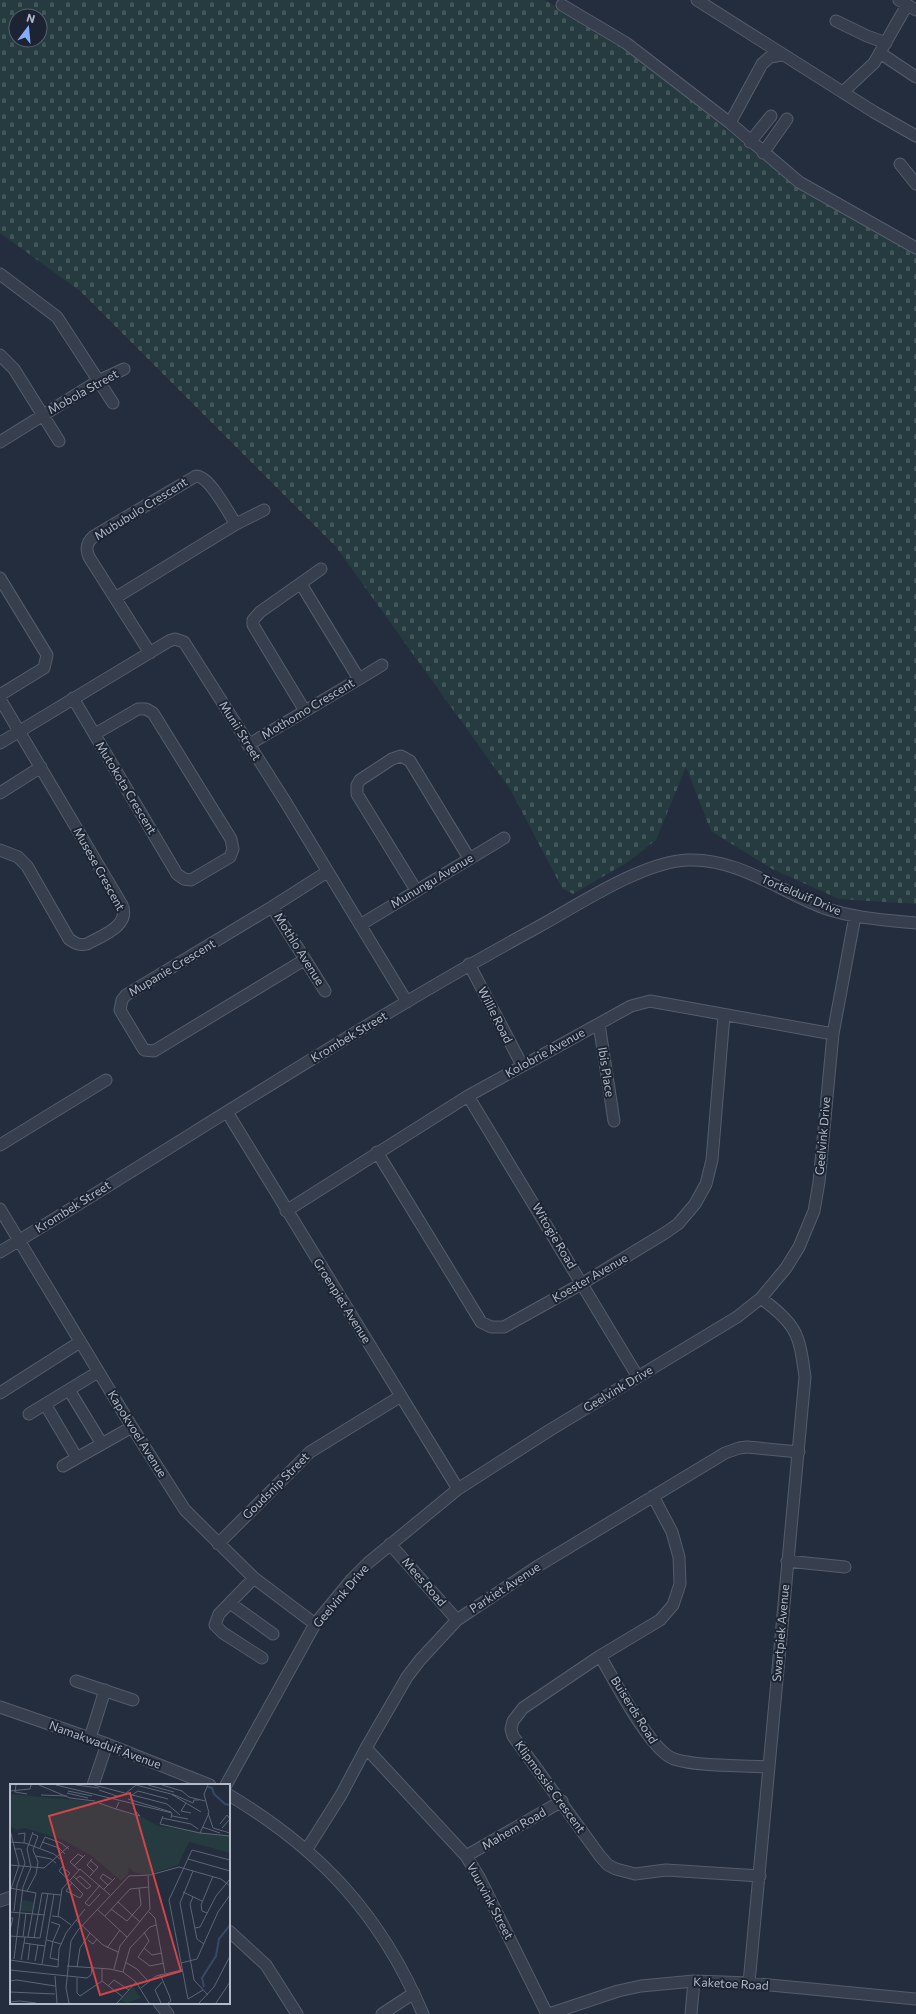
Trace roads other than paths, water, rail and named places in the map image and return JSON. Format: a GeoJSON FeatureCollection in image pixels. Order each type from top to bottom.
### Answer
{"type":"FeatureCollection","features":[{"type":"Feature","properties":{"kind":"street"},"geometry":{"type":"LineString","coordinates":[[697,0],[782,55],[916,136]]}},
{"type":"Feature","properties":{"kind":"street"},"geometry":{"type":"LineString","coordinates":[[562,4],[626,43],[730,123],[750,142],[799,182],[916,248]]}},
{"type":"Feature","properties":{"kind":"street"},"geometry":{"type":"LineString","coordinates":[[843,92],[866,72],[880,53],[907,5]]}},
{"type":"Feature","properties":{"kind":"street"},"geometry":{"type":"LineString","coordinates":[[836,21],[867,36],[886,43]]}},
{"type":"Feature","properties":{"kind":"street"},"geometry":{"type":"LineString","coordinates":[[880,53],[916,77]]}},
{"type":"Feature","properties":{"kind":"street"},"geometry":{"type":"LineString","coordinates":[[730,123],[762,64],[770,57],[782,55]]}},
{"type":"Feature","properties":{"kind":"street"},"geometry":{"type":"LineString","coordinates":[[750,142],[771,116]]}},
{"type":"Feature","properties":{"kind":"street"},"geometry":{"type":"LineString","coordinates":[[764,153],[787,119]]}},
{"type":"Feature","properties":{"kind":"street"},"geometry":{"type":"LineString","coordinates":[[900,164],[916,184]]}},
{"type":"Feature","properties":{"kind":"street"},"geometry":{"type":"LineString","coordinates":[[0,274],[56,317],[113,403]]}},
{"type":"Feature","properties":{"kind":"street"},"geometry":{"type":"LineString","coordinates":[[0,355],[14,369],[43,415]]}},
{"type":"Feature","properties":{"kind":"street","name":"Mobola Street"},"geometry":{"type":"LineString","coordinates":[[0,442],[98,381],[124,369]]}},
{"type":"Feature","properties":{"kind":"street","name":"Mobola Street"},"geometry":{"type":"LineString","coordinates":[[43,415],[59,441]]}},
{"type":"Feature","properties":{"kind":"street","name":"Mububulo Crescent"},"geometry":{"type":"LineString","coordinates":[[150,653],[89,557],[87,546],[94,536],[189,478],[199,476],[209,483],[236,524]]}},
{"type":"Feature","properties":{"kind":"street"},"geometry":{"type":"LineString","coordinates":[[115,598],[236,524],[264,510]]}},
{"type":"Feature","properties":{"kind":"street"},"geometry":{"type":"LineString","coordinates":[[305,710],[253,625],[253,620],[260,612],[321,569]]}},
{"type":"Feature","properties":{"kind":"street"},"geometry":{"type":"LineString","coordinates":[[0,578],[47,655],[44,668],[0,695]]}},
{"type":"Feature","properties":{"kind":"street"},"geometry":{"type":"LineString","coordinates":[[301,584],[356,674]]}},
{"type":"Feature","properties":{"kind":"street","name":"Munii Street"},"geometry":{"type":"LineString","coordinates":[[0,743],[172,639],[181,640],[186,644],[285,801],[407,1002]]}},
{"type":"Feature","properties":{"kind":"street","name":"Mothomo Crescent"},"geometry":{"type":"LineString","coordinates":[[248,744],[305,710],[356,674],[382,665]]}},
{"type":"Feature","properties":{"kind":"street","name":"Mutokota Crescent"},"geometry":{"type":"LineString","coordinates":[[73,698],[180,876],[188,880],[195,879],[227,860],[232,853],[233,846],[231,839],[153,713],[146,709],[138,709],[95,734]]}},
{"type":"Feature","properties":{"kind":"street","name":"Musese Crescent"},"geometry":{"type":"LineString","coordinates":[[0,699],[122,905],[125,912],[124,919],[119,925],[87,944],[82,945],[74,942],[69,939],[27,866],[18,857],[0,850]]}},
{"type":"Feature","properties":{"kind":"street"},"geometry":{"type":"LineString","coordinates":[[416,890],[357,794],[357,785],[360,780],[392,759],[401,756],[410,761],[469,858]]}},
{"type":"Feature","properties":{"kind":"street"},"geometry":{"type":"LineString","coordinates":[[0,793],[41,768]]}},
{"type":"Feature","properties":{"kind":"street","name":"Munungu Avenue"},"geometry":{"type":"LineString","coordinates":[[360,925],[504,838]]}},
{"type":"Feature","properties":{"kind":"street","name":"Krombek Street"},"geometry":{"type":"LineString","coordinates":[[0,1252],[469,964],[645,870],[662,864],[681,860],[713,861]]}},
{"type":"Feature","properties":{"kind":"street","name":"Tortelduif Drive"},"geometry":{"type":"LineString","coordinates":[[713,861],[749,872],[824,908],[855,916],[916,923]]}},
{"type":"Feature","properties":{"kind":"street","name":"Mupanie Crescent"},"geometry":{"type":"LineString","coordinates":[[304,960],[154,1051],[144,1050],[122,1015],[120,1005],[126,995],[327,872]]}},
{"type":"Feature","properties":{"kind":"street","name":"Mothlo Avenue"},"geometry":{"type":"LineString","coordinates":[[272,907],[325,992]]}},
{"type":"Feature","properties":{"kind":"street","name":"Geelvink Drive"},"geometry":{"type":"LineString","coordinates":[[227,1784],[315,1624],[352,1579],[390,1544],[458,1489],[512,1453],[724,1326],[761,1298],[794,1256],[814,1211],[819,1182],[832,1034],[855,916]]}},
{"type":"Feature","properties":{"kind":"street","name":"Willie Road"},"geometry":{"type":"LineString","coordinates":[[469,964],[522,1065]]}},
{"type":"Feature","properties":{"kind":"street","name":"Kolobrie Avenue"},"geometry":{"type":"LineString","coordinates":[[286,1211],[377,1152],[468,1096],[631,1006],[650,1001],[832,1034]]}},
{"type":"Feature","properties":{"kind":"street","name":"Koester Avenue"},"geometry":{"type":"LineString","coordinates":[[377,1152],[484,1324],[491,1328],[504,1327],[582,1283],[678,1224],[701,1195],[706,1184],[712,1160],[724,1015]]}},
{"type":"Feature","properties":{"kind":"street","name":"Ibis Place"},"geometry":{"type":"LineString","coordinates":[[598,1024],[614,1121]]}},
{"type":"Feature","properties":{"kind":"street"},"geometry":{"type":"LineString","coordinates":[[0,1145],[106,1080]]}},
{"type":"Feature","properties":{"kind":"street","name":"Witogie Road"},"geometry":{"type":"LineString","coordinates":[[468,1096],[638,1377]]}},
{"type":"Feature","properties":{"kind":"street","name":"Groenpiet Avenue"},"geometry":{"type":"LineString","coordinates":[[227,1112],[286,1211],[458,1489]]}},
{"type":"Feature","properties":{"kind":"street","name":"Kapokvoel Avenue"},"geometry":{"type":"LineString","coordinates":[[0,1208],[98,1372],[185,1510],[254,1578],[315,1624]]}},
{"type":"Feature","properties":{"kind":"street","name":"Swartpiek Avenue"},"geometry":{"type":"LineString","coordinates":[[749,1983],[805,1377],[799,1342],[792,1326],[787,1319],[761,1298]]}},
{"type":"Feature","properties":{"kind":"street"},"geometry":{"type":"LineString","coordinates":[[0,1393],[80,1342]]}},
{"type":"Feature","properties":{"kind":"street"},"geometry":{"type":"LineString","coordinates":[[29,1414],[98,1372]]}},
{"type":"Feature","properties":{"kind":"street"},"geometry":{"type":"LineString","coordinates":[[69,1390],[102,1444]]}},
{"type":"Feature","properties":{"kind":"street","name":"Goudsnip Street"},"geometry":{"type":"LineString","coordinates":[[218,1544],[310,1452],[401,1396]]}},
{"type":"Feature","properties":{"kind":"street"},"geometry":{"type":"LineString","coordinates":[[45,1404],[77,1458]]}},
{"type":"Feature","properties":{"kind":"street"},"geometry":{"type":"LineString","coordinates":[[63,1466],[132,1427]]}},
{"type":"Feature","properties":{"kind":"street","name":"Parkiet Avenue"},"geometry":{"type":"LineString","coordinates":[[307,1850],[341,1795],[407,1677],[420,1660],[457,1620],[538,1566],[731,1450],[747,1447],[799,1452]]}},
{"type":"Feature","properties":{"kind":"street","name":"Klipmossie Crescent"},"geometry":{"type":"LineString","coordinates":[[653,1496],[677,1544],[680,1574],[677,1595],[673,1605],[665,1616],[600,1656],[523,1708],[513,1722],[513,1736],[519,1746],[562,1801],[604,1861],[623,1872],[640,1874],[660,1870],[674,1870],[760,1876]]}},
{"type":"Feature","properties":{"kind":"street","name":"Mees Road"},"geometry":{"type":"LineString","coordinates":[[390,1544],[457,1620]]}},
{"type":"Feature","properties":{"kind":"street"},"geometry":{"type":"LineString","coordinates":[[787,1561],[845,1567]]}},
{"type":"Feature","properties":{"kind":"street"},"geometry":{"type":"LineString","coordinates":[[254,1578],[218,1617],[216,1623],[217,1627],[262,1658]]}},
{"type":"Feature","properties":{"kind":"street"},"geometry":{"type":"LineString","coordinates":[[230,1603],[273,1634]]}},
{"type":"Feature","properties":{"kind":"street","name":"Buiserds Road"},"geometry":{"type":"LineString","coordinates":[[600,1656],[652,1740],[667,1755],[674,1759],[698,1763],[769,1767]]}},
{"type":"Feature","properties":{"kind":"street"},"geometry":{"type":"LineString","coordinates":[[76,1680],[133,1700]]}},
{"type":"Feature","properties":{"kind":"street"},"geometry":{"type":"LineString","coordinates":[[90,1738],[105,1690]]}},
{"type":"Feature","properties":{"kind":"street","name":"Namakwaduif Avenue"},"geometry":{"type":"LineString","coordinates":[[0,1707],[107,1744],[207,1784]]}},
{"type":"Feature","properties":{"kind":"street"},"geometry":{"type":"LineString","coordinates":[[93,1784],[107,1744]]}},
{"type":"Feature","properties":{"kind":"street","name":"Vuurvink Street"},"geometry":{"type":"LineString","coordinates":[[366,1748],[466,1856],[479,1877],[548,2014]]}},
{"type":"Feature","properties":{"kind":"street"},"geometry":{"type":"LineString","coordinates":[[230,1796],[272,1822],[307,1850],[345,1887],[368,1914],[389,1946],[423,2014]]}},
{"type":"Feature","properties":{"kind":"street","name":"Mahem Road"},"geometry":{"type":"LineString","coordinates":[[466,1856],[562,1801]]}},
{"type":"Feature","properties":{"kind":"street"},"geometry":{"type":"LineString","coordinates":[[0,1902],[10,1897]]}},
{"type":"Feature","properties":{"kind":"street"},"geometry":{"type":"LineString","coordinates":[[230,1931],[266,1965],[297,2014]]}},
{"type":"Feature","properties":{"kind":"street"},"geometry":{"type":"LineString","coordinates":[[691,2014],[694,1981]]}},
{"type":"Feature","properties":{"kind":"street","name":"Kaketoe Road"},"geometry":{"type":"LineString","coordinates":[[548,2014],[618,1991],[641,1986],[694,1981],[749,1983],[916,1999]]}},
{"type":"Feature","properties":{"kind":"street"},"geometry":{"type":"LineString","coordinates":[[382,2014],[414,1994]]}},
{"type":"Feature","properties":{"kind":"street"},"geometry":{"type":"LineString","coordinates":[[160,2004],[168,2014]]}}]}
